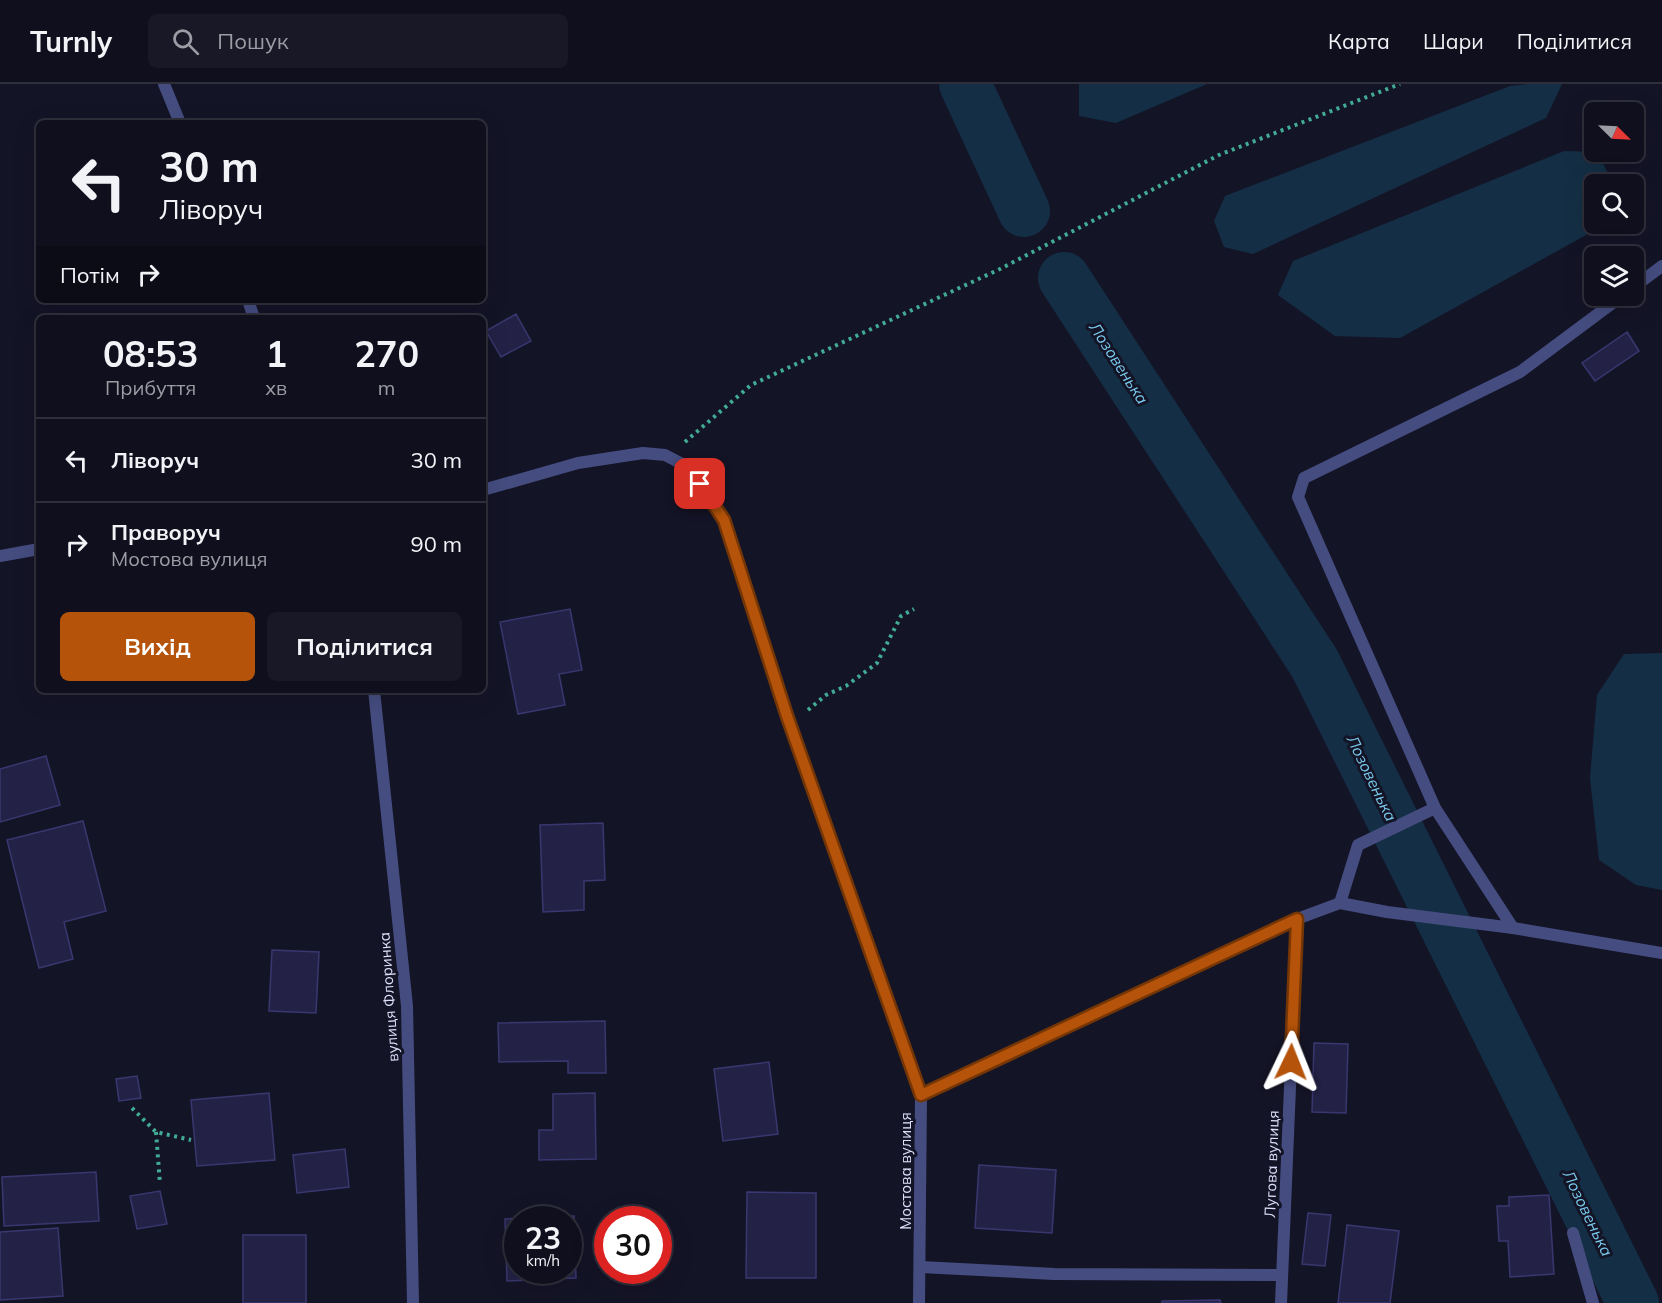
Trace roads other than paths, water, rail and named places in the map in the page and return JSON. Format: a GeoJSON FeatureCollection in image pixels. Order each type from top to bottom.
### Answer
{"type":"FeatureCollection","features":[{"type":"Feature","properties":{"kind":"street"},"geometry":{"type":"LineString","coordinates":[[164,84],[179,120]]}},
{"type":"Feature","properties":{"kind":"street"},"geometry":{"type":"LineString","coordinates":[[1644,280],[1662,266]]}},
{"type":"Feature","properties":{"kind":"street"},"geometry":{"type":"LineString","coordinates":[[1513,928],[1435,808],[1298,497],[1304,478],[1520,372],[1609,306]]}},
{"type":"Feature","properties":{"kind":"street","name":"Мостова вулиця"},"geometry":{"type":"LineString","coordinates":[[486,489],[578,464],[643,453],[665,455],[688,467],[724,520],[787,716],[921,1095],[919,1303]]}},
{"type":"Feature","properties":{"kind":"street"},"geometry":{"type":"LineString","coordinates":[[0,556],[36,550]]}},
{"type":"Feature","properties":{"kind":"street","name":"вулиця Флоринка"},"geometry":{"type":"LineString","coordinates":[[374,693],[407,1006],[413,1303]]}},
{"type":"Feature","properties":{"kind":"street"},"geometry":{"type":"LineString","coordinates":[[1340,903],[1358,845],[1435,808]]}},
{"type":"Feature","properties":{"kind":"street"},"geometry":{"type":"LineString","coordinates":[[921,1095],[1297,919],[1340,903],[1387,912],[1513,928],[1662,953]]}},
{"type":"Feature","properties":{"kind":"street","name":"Лугова вулиця"},"geometry":{"type":"LineString","coordinates":[[1281,1303],[1297,919]]}},
{"type":"Feature","properties":{"kind":"street"},"geometry":{"type":"LineString","coordinates":[[1573,1233],[1593,1303]]}},
{"type":"Feature","properties":{"kind":"street"},"geometry":{"type":"LineString","coordinates":[[921,1268],[1107,1275],[1282,1275]]}},
{"type":"Feature","properties":{"kind":"water"},"geometry":{"type":"Polygon","coordinates":[[[1079,84],[1207,84],[1116,123],[1079,116],[1079,84]]]}},
{"type":"Feature","properties":{"kind":"water"},"geometry":{"type":"Polygon","coordinates":[[[1562,84],[1546,118],[1253,254],[1224,247],[1214,221],[1225,196],[1510,86],[1562,84]]]}},
{"type":"Feature","properties":{"kind":"water"},"geometry":{"type":"Polygon","coordinates":[[[1564,151],[1584,152],[1584,162],[1603,162],[1608,174],[1584,174],[1584,234],[1588,234],[1400,338],[1335,336],[1278,295],[1293,261],[1564,151]]]}},
{"type":"Feature","properties":{"kind":"water"},"geometry":{"type":"Polygon","coordinates":[[[1662,653],[1662,890],[1636,885],[1599,860],[1590,778],[1597,695],[1624,654],[1662,653]]]}},
{"type":"Feature","properties":{"kind":"waterway","name":"Лозовенька"},"geometry":{"type":"LineString","coordinates":[[965,84],[1024,211]]}},
{"type":"Feature","properties":{"kind":"waterway","name":"Лозовенька"},"geometry":{"type":"LineString","coordinates":[[1064,278],[1315,664],[1633,1303]]}}]}
